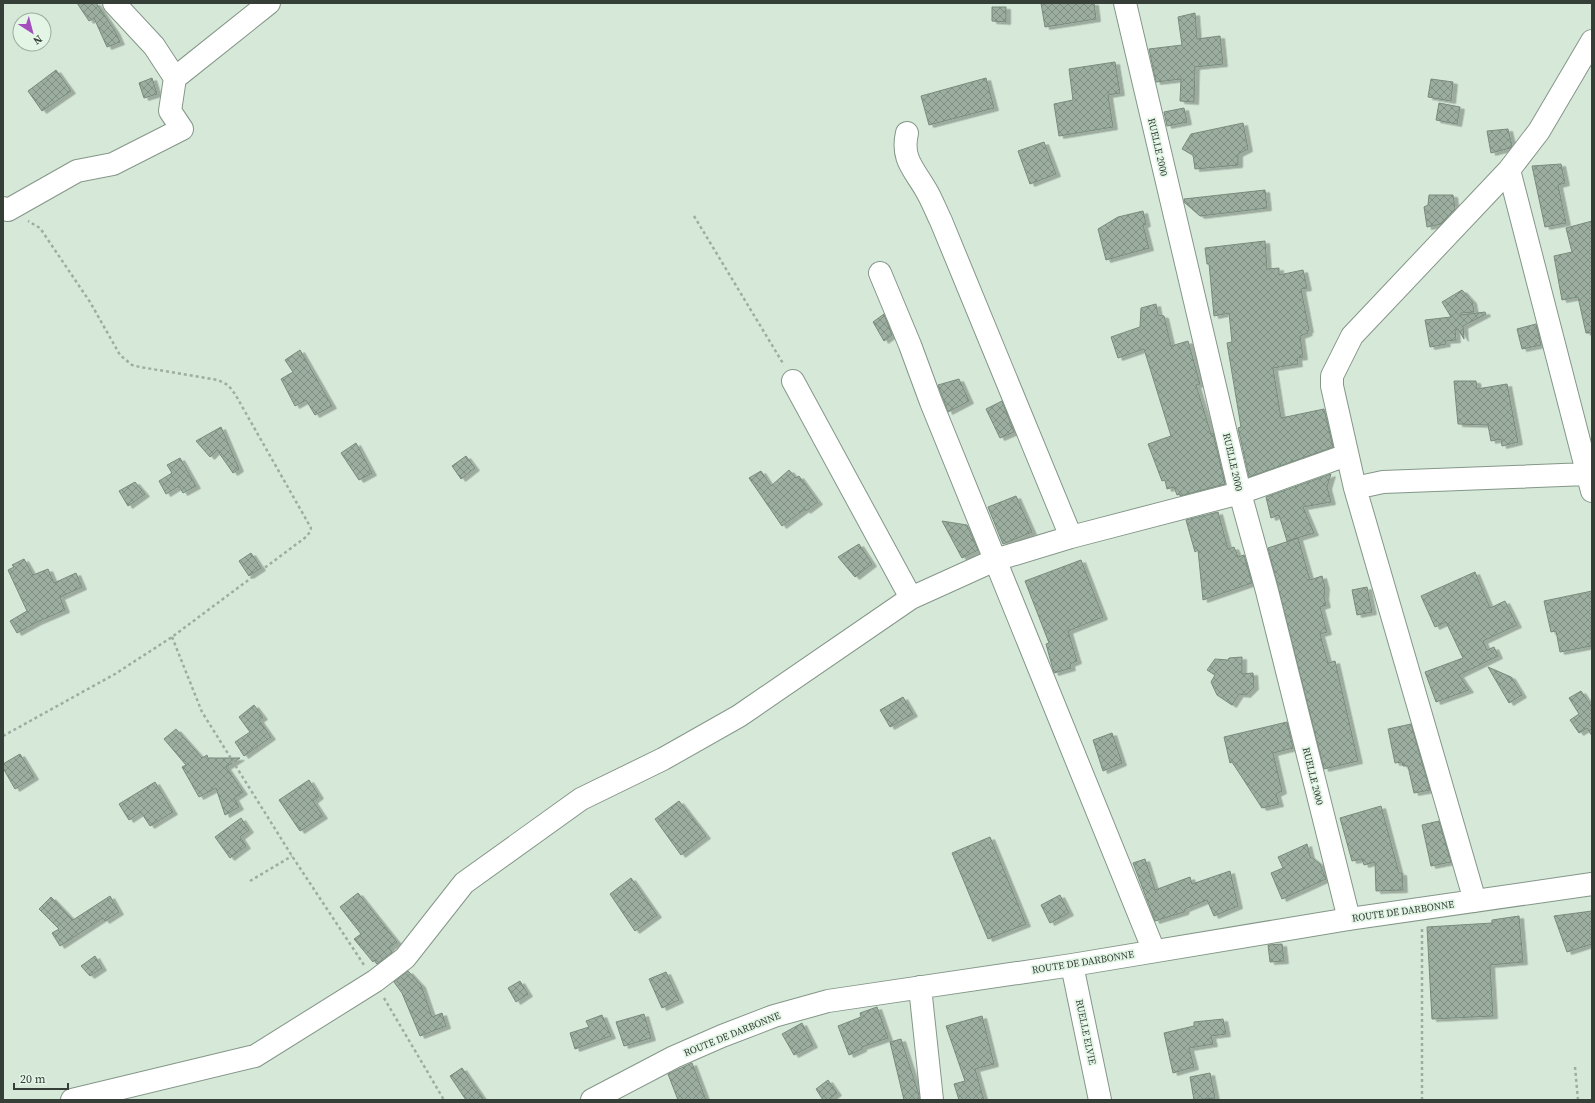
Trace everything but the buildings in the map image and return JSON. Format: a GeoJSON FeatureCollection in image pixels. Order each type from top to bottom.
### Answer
{"type":"FeatureCollection","features":[{"type":"Feature","properties":{"kind":"street"},"geometry":{"type":"LineString","coordinates":[[6,209],[77,171],[113,164],[182,129],[170,111],[175,78],[154,46],[114,3]]}},
{"type":"Feature","properties":{"kind":"street"},"geometry":{"type":"LineString","coordinates":[[175,78],[269,3]]}},
{"type":"Feature","properties":{"kind":"street","name":"RUELLE 2000"},"geometry":{"type":"LineString","coordinates":[[1125,3],[1240,493],[1267,591],[1349,919]]}},
{"type":"Feature","properties":{"kind":"street"},"geometry":{"type":"LineString","coordinates":[[1475,901],[1355,488],[1332,386],[1332,376],[1352,336],[1509,170],[1539,132],[1592,41]]}},
{"type":"Feature","properties":{"kind":"street"},"geometry":{"type":"LineString","coordinates":[[907,133],[904,144],[906,158],[926,190],[941,221],[1071,537]]}},
{"type":"Feature","properties":{"kind":"street"},"geometry":{"type":"LineString","coordinates":[[1355,488],[1383,482],[1590,482],[1509,170]]}},
{"type":"Feature","properties":{"kind":"street"},"geometry":{"type":"LineString","coordinates":[[880,273],[1154,951]]}},
{"type":"Feature","properties":{"kind":"street"},"geometry":{"type":"LineString","coordinates":[[793,382],[911,598]]}},
{"type":"Feature","properties":{"kind":"street"},"geometry":{"type":"LineString","coordinates":[[72,1100],[255,1056],[375,980],[405,958],[464,883],[568,808],[581,799],[663,759],[740,716],[911,598],[995,560],[1071,537],[1240,493],[1347,455]]}},
{"type":"Feature","properties":{"kind":"street","name":"ROUTE DE DARBONNE"},"geometry":{"type":"LineString","coordinates":[[592,1100],[674,1057],[774,1016],[828,1002],[1072,965],[1349,919],[1592,884]]}},
{"type":"Feature","properties":{"kind":"street","name":"RUELLE ELVIE"},"geometry":{"type":"LineString","coordinates":[[1072,965],[1100,1100]]}},
{"type":"Feature","properties":{"kind":"street"},"geometry":{"type":"LineString","coordinates":[[920,987],[932,1100]]}},
{"type":"Feature","properties":{"kind":"path"},"geometry":{"type":"LineString","coordinates":[[3,736],[115,674],[172,637],[306,537],[310,532],[309,523],[228,385],[218,380],[140,367],[127,361],[120,355],[90,302],[40,228],[6,209]]}},
{"type":"Feature","properties":{"kind":"path"},"geometry":{"type":"LineString","coordinates":[[694,216],[793,382]]}},
{"type":"Feature","properties":{"kind":"path"},"geometry":{"type":"LineString","coordinates":[[172,637],[202,712],[292,856],[375,980],[444,1100]]}},
{"type":"Feature","properties":{"kind":"path"},"geometry":{"type":"LineString","coordinates":[[250,881],[292,856]]}},
{"type":"Feature","properties":{"kind":"path"},"geometry":{"type":"LineString","coordinates":[[1422,908],[1422,1100]]}},
{"type":"Feature","properties":{"kind":"path"},"geometry":{"type":"LineString","coordinates":[[1575,1067],[1578,1100]]}}]}
